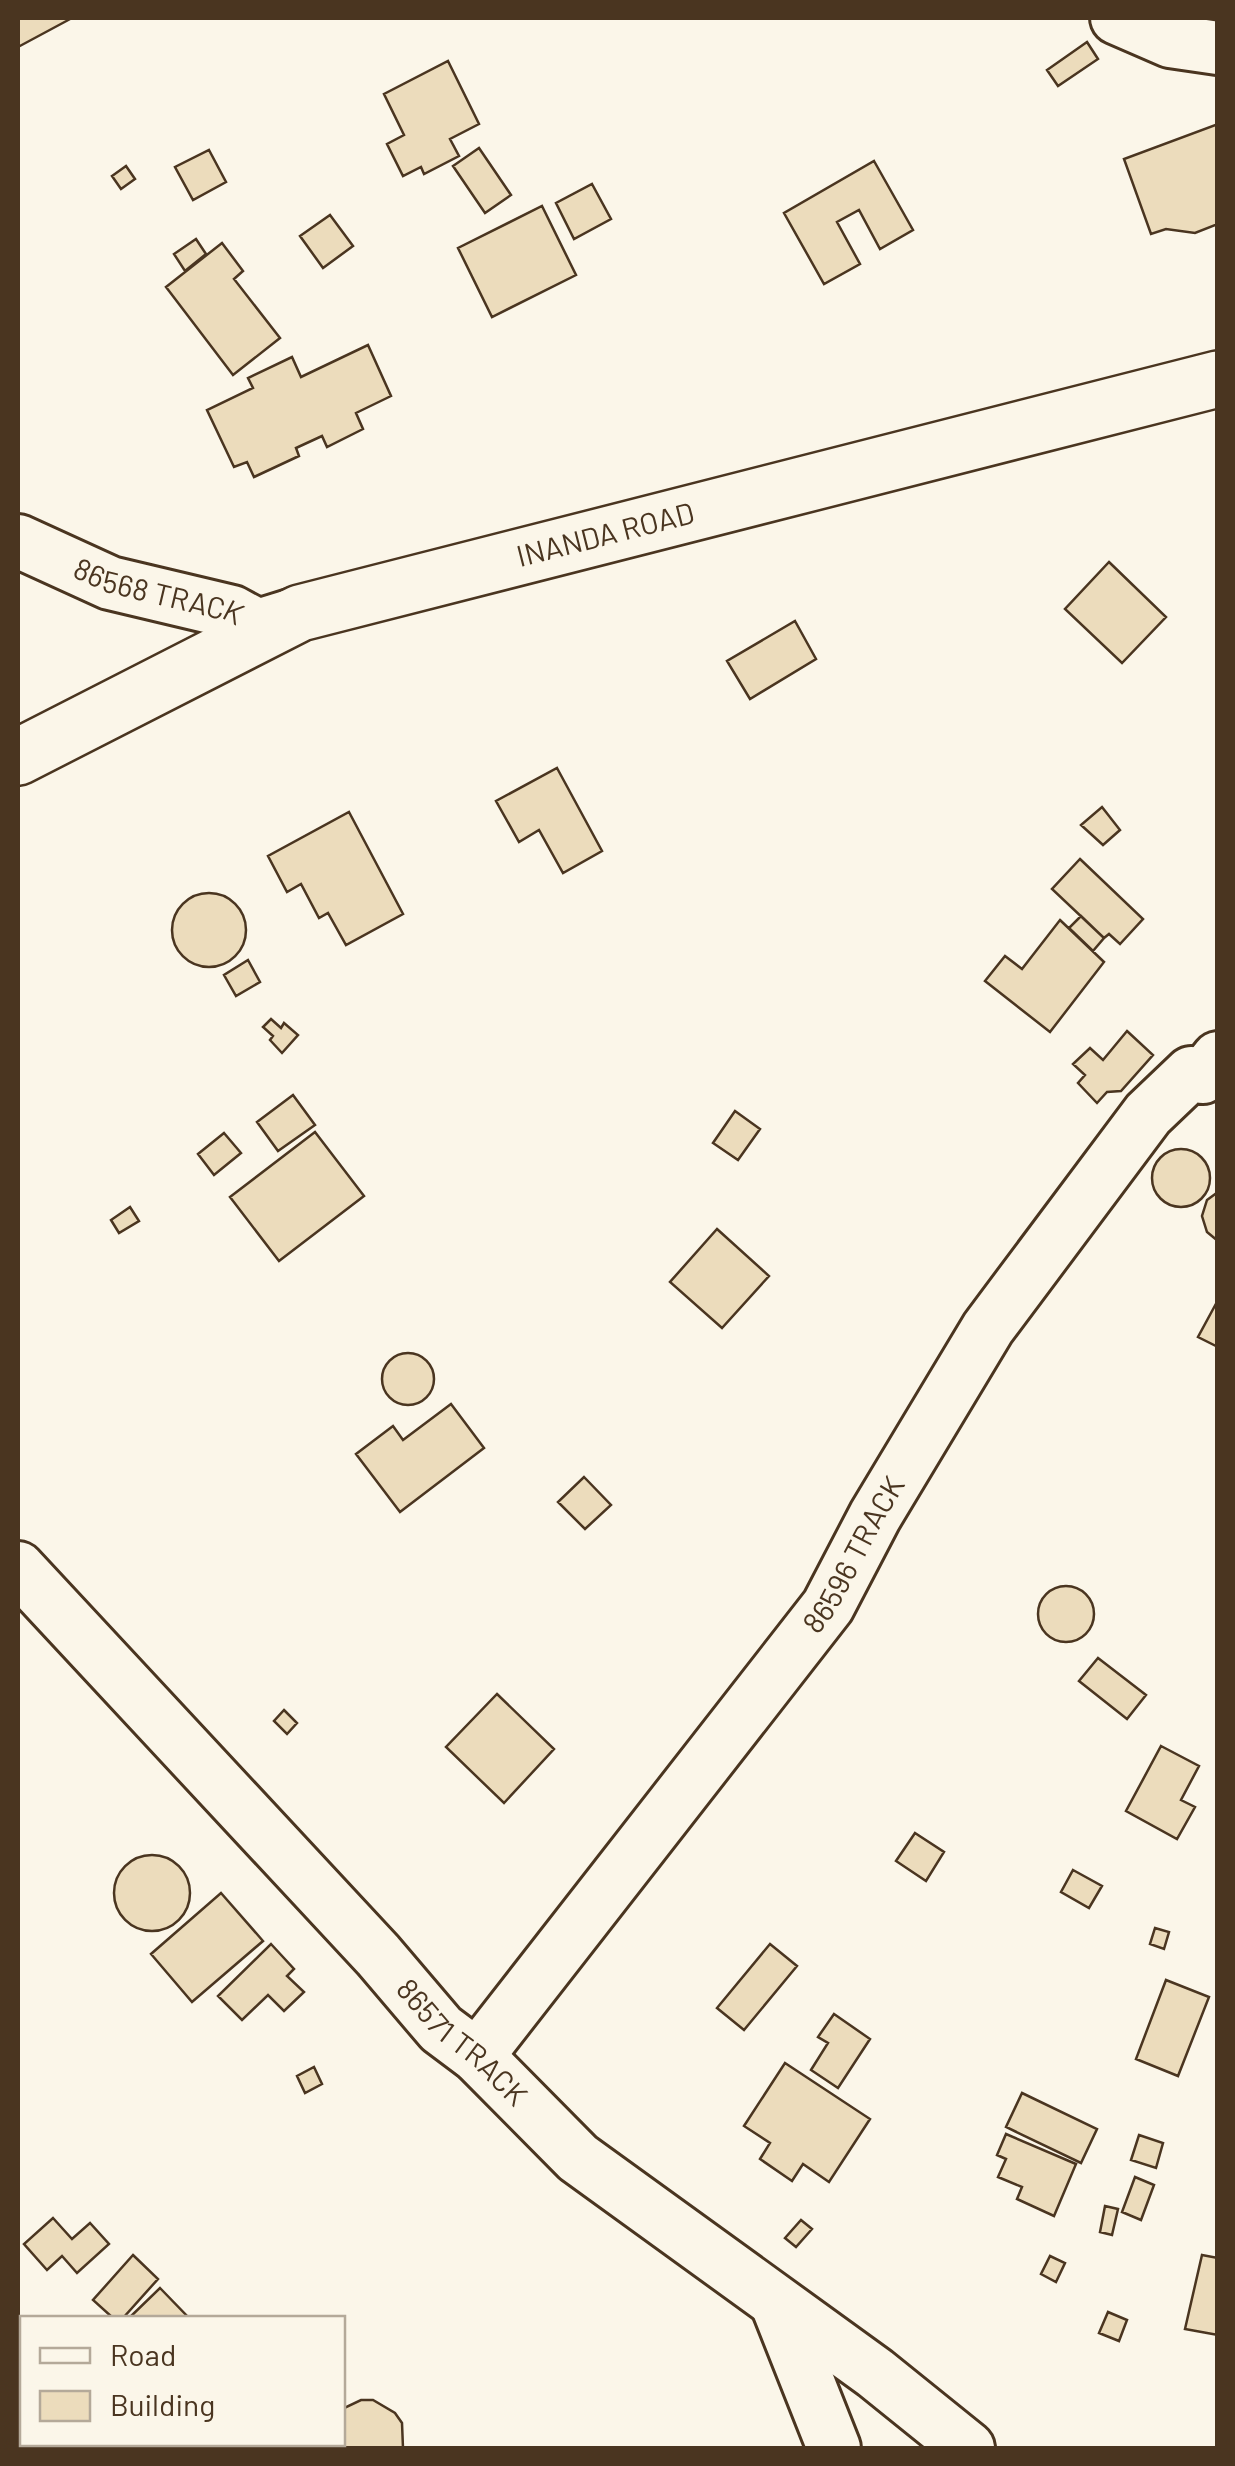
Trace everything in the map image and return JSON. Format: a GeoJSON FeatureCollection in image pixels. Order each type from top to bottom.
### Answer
{"type":"FeatureCollection","features":[{"type":"Feature","properties":{"kind":"street"},"geometry":{"type":"LineString","coordinates":[[1117,18],[1170,41],[1218,48]]}},
{"type":"Feature","properties":{"kind":"street","name":"INANDA ROAD"},"geometry":{"type":"LineString","coordinates":[[18,757],[300,614],[1218,379]]}},
{"type":"Feature","properties":{"kind":"street","name":"86568 TRACK"},"geometry":{"type":"LineString","coordinates":[[18,541],[110,583],[232,612],[258,626],[300,614]]}},
{"type":"Feature","properties":{"kind":"street","name":"86596 TRACK"},"geometry":{"type":"LineString","coordinates":[[477,2056],[828,1606],[875,1516],[988,1328],[1148,1114],[1191,1072],[1202,1077],[1218,1058]]}},
{"type":"Feature","properties":{"kind":"street","name":"86571 TRACK"},"geometry":{"type":"LineString","coordinates":[[18,1568],[378,1955],[441,2028],[477,2056],[578,2158],[875,2373],[968,2448]]}},
{"type":"Feature","properties":{"kind":"street"},"geometry":{"type":"LineString","coordinates":[[777,2304],[834,2448]]}},
{"type":"Feature","properties":{"kind":"building"},"geometry":{"type":"Polygon","coordinates":[[[18,18],[72,18],[18,47],[18,18]]]}},
{"type":"Feature","properties":{"kind":"building"},"geometry":{"type":"Polygon","coordinates":[[[1087,42],[1098,59],[1058,86],[1047,70],[1087,42]]]}},
{"type":"Feature","properties":{"kind":"building"},"geometry":{"type":"Polygon","coordinates":[[[448,61],[479,124],[450,139],[459,156],[424,174],[421,167],[403,176],[387,144],[404,135],[384,94],[448,61]]]}},
{"type":"Feature","properties":{"kind":"building"},"geometry":{"type":"Polygon","coordinates":[[[1218,124],[1218,224],[1195,233],[1166,229],[1151,234],[1124,159],[1218,124]]]}},
{"type":"Feature","properties":{"kind":"building"},"geometry":{"type":"Polygon","coordinates":[[[479,148],[511,195],[485,213],[453,166],[479,148]]]}},
{"type":"Feature","properties":{"kind":"building"},"geometry":{"type":"Polygon","coordinates":[[[209,150],[226,182],[193,200],[175,167],[209,150]]]}},
{"type":"Feature","properties":{"kind":"building"},"geometry":{"type":"Polygon","coordinates":[[[874,161],[913,230],[880,249],[859,210],[837,222],[860,264],[824,284],[784,213],[874,161]]]}},
{"type":"Feature","properties":{"kind":"building"},"geometry":{"type":"Polygon","coordinates":[[[126,166],[135,179],[121,189],[112,176],[126,166]]]}},
{"type":"Feature","properties":{"kind":"building"},"geometry":{"type":"Polygon","coordinates":[[[592,184],[611,219],[574,239],[556,203],[592,184]]]}},
{"type":"Feature","properties":{"kind":"building"},"geometry":{"type":"Polygon","coordinates":[[[542,206],[576,275],[492,317],[458,248],[542,206]]]}},
{"type":"Feature","properties":{"kind":"building"},"geometry":{"type":"Polygon","coordinates":[[[330,215],[353,246],[323,268],[300,236],[330,215]]]}},
{"type":"Feature","properties":{"kind":"building"},"geometry":{"type":"Polygon","coordinates":[[[196,239],[206,254],[185,271],[174,254],[196,239]]]}},
{"type":"Feature","properties":{"kind":"building"},"geometry":{"type":"Polygon","coordinates":[[[222,243],[243,271],[234,279],[280,338],[233,375],[166,287],[222,243]]]}},
{"type":"Feature","properties":{"kind":"building"},"geometry":{"type":"Polygon","coordinates":[[[368,345],[391,396],[356,413],[363,429],[327,447],[322,436],[296,448],[299,456],[254,477],[247,462],[234,467],[207,410],[253,388],[248,378],[292,357],[301,377],[368,345]]]}},
{"type":"Feature","properties":{"kind":"building"},"geometry":{"type":"Polygon","coordinates":[[[1109,562],[1166,617],[1122,663],[1065,609],[1109,562]]]}},
{"type":"Feature","properties":{"kind":"building"},"geometry":{"type":"Polygon","coordinates":[[[795,621],[816,659],[750,699],[727,661],[795,621]]]}},
{"type":"Feature","properties":{"kind":"building"},"geometry":{"type":"Polygon","coordinates":[[[557,768],[602,851],[563,873],[539,830],[519,842],[496,801],[557,768]]]}},
{"type":"Feature","properties":{"kind":"building"},"geometry":{"type":"Polygon","coordinates":[[[1102,807],[1120,830],[1103,845],[1081,825],[1102,807]]]}},
{"type":"Feature","properties":{"kind":"building"},"geometry":{"type":"Polygon","coordinates":[[[349,812],[403,914],[346,945],[328,913],[319,918],[301,884],[287,892],[268,856],[349,812]]]}},
{"type":"Feature","properties":{"kind":"building"},"geometry":{"type":"Polygon","coordinates":[[[1080,859],[1143,919],[1120,944],[1109,934],[1104,938],[1052,889],[1080,859]]]}},
{"type":"Feature","properties":{"kind":"building"},"geometry":{"type":"Polygon","coordinates":[[[209,893],[235,904],[246,930],[235,956],[209,967],[183,956],[172,930],[183,904],[209,893]]]}},
{"type":"Feature","properties":{"kind":"building"},"geometry":{"type":"Polygon","coordinates":[[[1081,916],[1104,938],[1093,951],[1069,928],[1081,916]]]}},
{"type":"Feature","properties":{"kind":"building"},"geometry":{"type":"Polygon","coordinates":[[[1060,920],[1104,962],[1050,1032],[985,981],[1005,956],[1022,969],[1060,920]]]}},
{"type":"Feature","properties":{"kind":"building"},"geometry":{"type":"Polygon","coordinates":[[[248,960],[260,982],[236,996],[224,975],[248,960]]]}},
{"type":"Feature","properties":{"kind":"building"},"geometry":{"type":"Polygon","coordinates":[[[271,1019],[281,1028],[284,1023],[298,1035],[282,1053],[263,1027],[271,1019]]]}},
{"type":"Feature","properties":{"kind":"building"},"geometry":{"type":"Polygon","coordinates":[[[1127,1031],[1153,1055],[1121,1091],[1107,1092],[1097,1103],[1078,1083],[1085,1075],[1073,1064],[1090,1048],[1103,1060],[1127,1031]]]}},
{"type":"Feature","properties":{"kind":"building"},"geometry":{"type":"Polygon","coordinates":[[[293,1095],[315,1125],[278,1151],[257,1122],[293,1095]]]}},
{"type":"Feature","properties":{"kind":"building"},"geometry":{"type":"Polygon","coordinates":[[[735,1111],[760,1129],[738,1160],[713,1143],[735,1111]]]}},
{"type":"Feature","properties":{"kind":"building"},"geometry":{"type":"Polygon","coordinates":[[[315,1132],[364,1196],[279,1261],[230,1197],[315,1132]]]}},
{"type":"Feature","properties":{"kind":"building"},"geometry":{"type":"Polygon","coordinates":[[[224,1133],[241,1153],[214,1175],[198,1154],[224,1133]]]}},
{"type":"Feature","properties":{"kind":"building"},"geometry":{"type":"Polygon","coordinates":[[[1181,1149],[1202,1157],[1210,1178],[1202,1199],[1181,1207],[1160,1199],[1152,1178],[1160,1157],[1181,1149]]]}},
{"type":"Feature","properties":{"kind":"building"},"geometry":{"type":"Polygon","coordinates":[[[1218,1192],[1218,1241],[1207,1232],[1202,1216],[1207,1200],[1218,1192]]]}},
{"type":"Feature","properties":{"kind":"building"},"geometry":{"type":"Polygon","coordinates":[[[130,1207],[139,1221],[119,1233],[111,1220],[130,1207]]]}},
{"type":"Feature","properties":{"kind":"building"},"geometry":{"type":"Polygon","coordinates":[[[717,1229],[769,1276],[722,1328],[670,1282],[717,1229]]]}},
{"type":"Feature","properties":{"kind":"building"},"geometry":{"type":"Polygon","coordinates":[[[1218,1300],[1218,1347],[1198,1337],[1218,1300]]]}},
{"type":"Feature","properties":{"kind":"building"},"geometry":{"type":"Polygon","coordinates":[[[408,1353],[427,1360],[434,1379],[427,1398],[408,1405],[389,1398],[382,1379],[389,1360],[408,1353]]]}},
{"type":"Feature","properties":{"kind":"building"},"geometry":{"type":"Polygon","coordinates":[[[451,1404],[484,1448],[400,1512],[356,1454],[393,1426],[403,1440],[451,1404]]]}},
{"type":"Feature","properties":{"kind":"building"},"geometry":{"type":"Polygon","coordinates":[[[584,1477],[611,1505],[585,1529],[558,1502],[584,1477]]]}},
{"type":"Feature","properties":{"kind":"building"},"geometry":{"type":"Polygon","coordinates":[[[1066,1586],[1086,1594],[1094,1614],[1086,1634],[1066,1642],[1046,1634],[1038,1614],[1046,1594],[1066,1586]]]}},
{"type":"Feature","properties":{"kind":"building"},"geometry":{"type":"Polygon","coordinates":[[[1098,1658],[1146,1695],[1127,1719],[1079,1681],[1098,1658]]]}},
{"type":"Feature","properties":{"kind":"building"},"geometry":{"type":"Polygon","coordinates":[[[497,1694],[554,1749],[504,1803],[446,1747],[497,1694]]]}},
{"type":"Feature","properties":{"kind":"building"},"geometry":{"type":"Polygon","coordinates":[[[284,1710],[297,1723],[287,1734],[274,1721],[284,1710]]]}},
{"type":"Feature","properties":{"kind":"building"},"geometry":{"type":"Polygon","coordinates":[[[1161,1746],[1199,1766],[1181,1800],[1195,1807],[1177,1839],[1126,1811],[1161,1746]]]}},
{"type":"Feature","properties":{"kind":"building"},"geometry":{"type":"Polygon","coordinates":[[[915,1833],[944,1852],[926,1881],[896,1861],[915,1833]]]}},
{"type":"Feature","properties":{"kind":"building"},"geometry":{"type":"Polygon","coordinates":[[[152,1855],[179,1866],[190,1893],[179,1920],[152,1931],[125,1920],[114,1893],[125,1866],[152,1855]]]}},
{"type":"Feature","properties":{"kind":"building"},"geometry":{"type":"Polygon","coordinates":[[[1073,1870],[1102,1886],[1089,1908],[1061,1892],[1073,1870]]]}},
{"type":"Feature","properties":{"kind":"building"},"geometry":{"type":"Polygon","coordinates":[[[221,1893],[263,1941],[192,2002],[151,1954],[221,1893]]]}},
{"type":"Feature","properties":{"kind":"building"},"geometry":{"type":"Polygon","coordinates":[[[1155,1928],[1169,1932],[1164,1949],[1150,1944],[1155,1928]]]}},
{"type":"Feature","properties":{"kind":"building"},"geometry":{"type":"Polygon","coordinates":[[[271,1944],[294,1969],[287,1976],[304,1992],[284,2011],[268,1995],[242,2020],[218,1996],[271,1944]]]}},
{"type":"Feature","properties":{"kind":"building"},"geometry":{"type":"Polygon","coordinates":[[[770,1944],[797,1966],[744,2030],[717,2008],[770,1944]]]}},
{"type":"Feature","properties":{"kind":"building"},"geometry":{"type":"Polygon","coordinates":[[[1166,1980],[1209,1997],[1178,2076],[1136,2059],[1166,1980]]]}},
{"type":"Feature","properties":{"kind":"building"},"geometry":{"type":"Polygon","coordinates":[[[834,2014],[870,2039],[838,2088],[811,2070],[828,2043],[818,2037],[834,2014]]]}},
{"type":"Feature","properties":{"kind":"building"},"geometry":{"type":"Polygon","coordinates":[[[785,2063],[870,2119],[829,2182],[803,2164],[792,2181],[760,2159],[770,2143],[744,2126],[785,2063]]]}},
{"type":"Feature","properties":{"kind":"building"},"geometry":{"type":"Polygon","coordinates":[[[314,2067],[322,2084],[305,2093],[297,2076],[314,2067]]]}},
{"type":"Feature","properties":{"kind":"building"},"geometry":{"type":"Polygon","coordinates":[[[1022,2093],[1097,2129],[1081,2163],[1006,2127],[1022,2093]]]}},
{"type":"Feature","properties":{"kind":"building"},"geometry":{"type":"Polygon","coordinates":[[[1006,2134],[1076,2164],[1054,2216],[1017,2199],[1022,2187],[998,2177],[1006,2159],[997,2155],[1006,2134]]]}},
{"type":"Feature","properties":{"kind":"building"},"geometry":{"type":"Polygon","coordinates":[[[1139,2135],[1163,2143],[1156,2168],[1131,2160],[1139,2135]]]}},
{"type":"Feature","properties":{"kind":"building"},"geometry":{"type":"Polygon","coordinates":[[[1135,2177],[1154,2185],[1141,2220],[1122,2212],[1135,2177]]]}},
{"type":"Feature","properties":{"kind":"building"},"geometry":{"type":"Polygon","coordinates":[[[1105,2206],[1118,2209],[1112,2235],[1100,2232],[1105,2206]]]}},
{"type":"Feature","properties":{"kind":"building"},"geometry":{"type":"Polygon","coordinates":[[[53,2218],[72,2239],[90,2223],[109,2244],[77,2273],[62,2256],[47,2270],[24,2244],[53,2218]]]}},
{"type":"Feature","properties":{"kind":"building"},"geometry":{"type":"Polygon","coordinates":[[[801,2220],[812,2229],[796,2247],[785,2238],[801,2220]]]}},
{"type":"Feature","properties":{"kind":"building"},"geometry":{"type":"Polygon","coordinates":[[[133,2255],[158,2279],[125,2316],[111,2316],[93,2300],[133,2255]]]}},
{"type":"Feature","properties":{"kind":"building"},"geometry":{"type":"Polygon","coordinates":[[[1202,2255],[1218,2258],[1218,2335],[1185,2329],[1202,2255]]]}},
{"type":"Feature","properties":{"kind":"building"},"geometry":{"type":"Polygon","coordinates":[[[1050,2256],[1065,2263],[1056,2282],[1041,2274],[1050,2256]]]}},
{"type":"Feature","properties":{"kind":"building"},"geometry":{"type":"Polygon","coordinates":[[[160,2288],[187,2316],[131,2316],[160,2288]]]}},
{"type":"Feature","properties":{"kind":"building"},"geometry":{"type":"Polygon","coordinates":[[[1108,2312],[1127,2320],[1119,2341],[1099,2333],[1108,2312]]]}},
{"type":"Feature","properties":{"kind":"building"},"geometry":{"type":"Polygon","coordinates":[[[361,2400],[373,2400],[395,2413],[402,2423],[403,2448],[332,2448],[345,2446],[345,2408],[361,2400]]]}}]}
